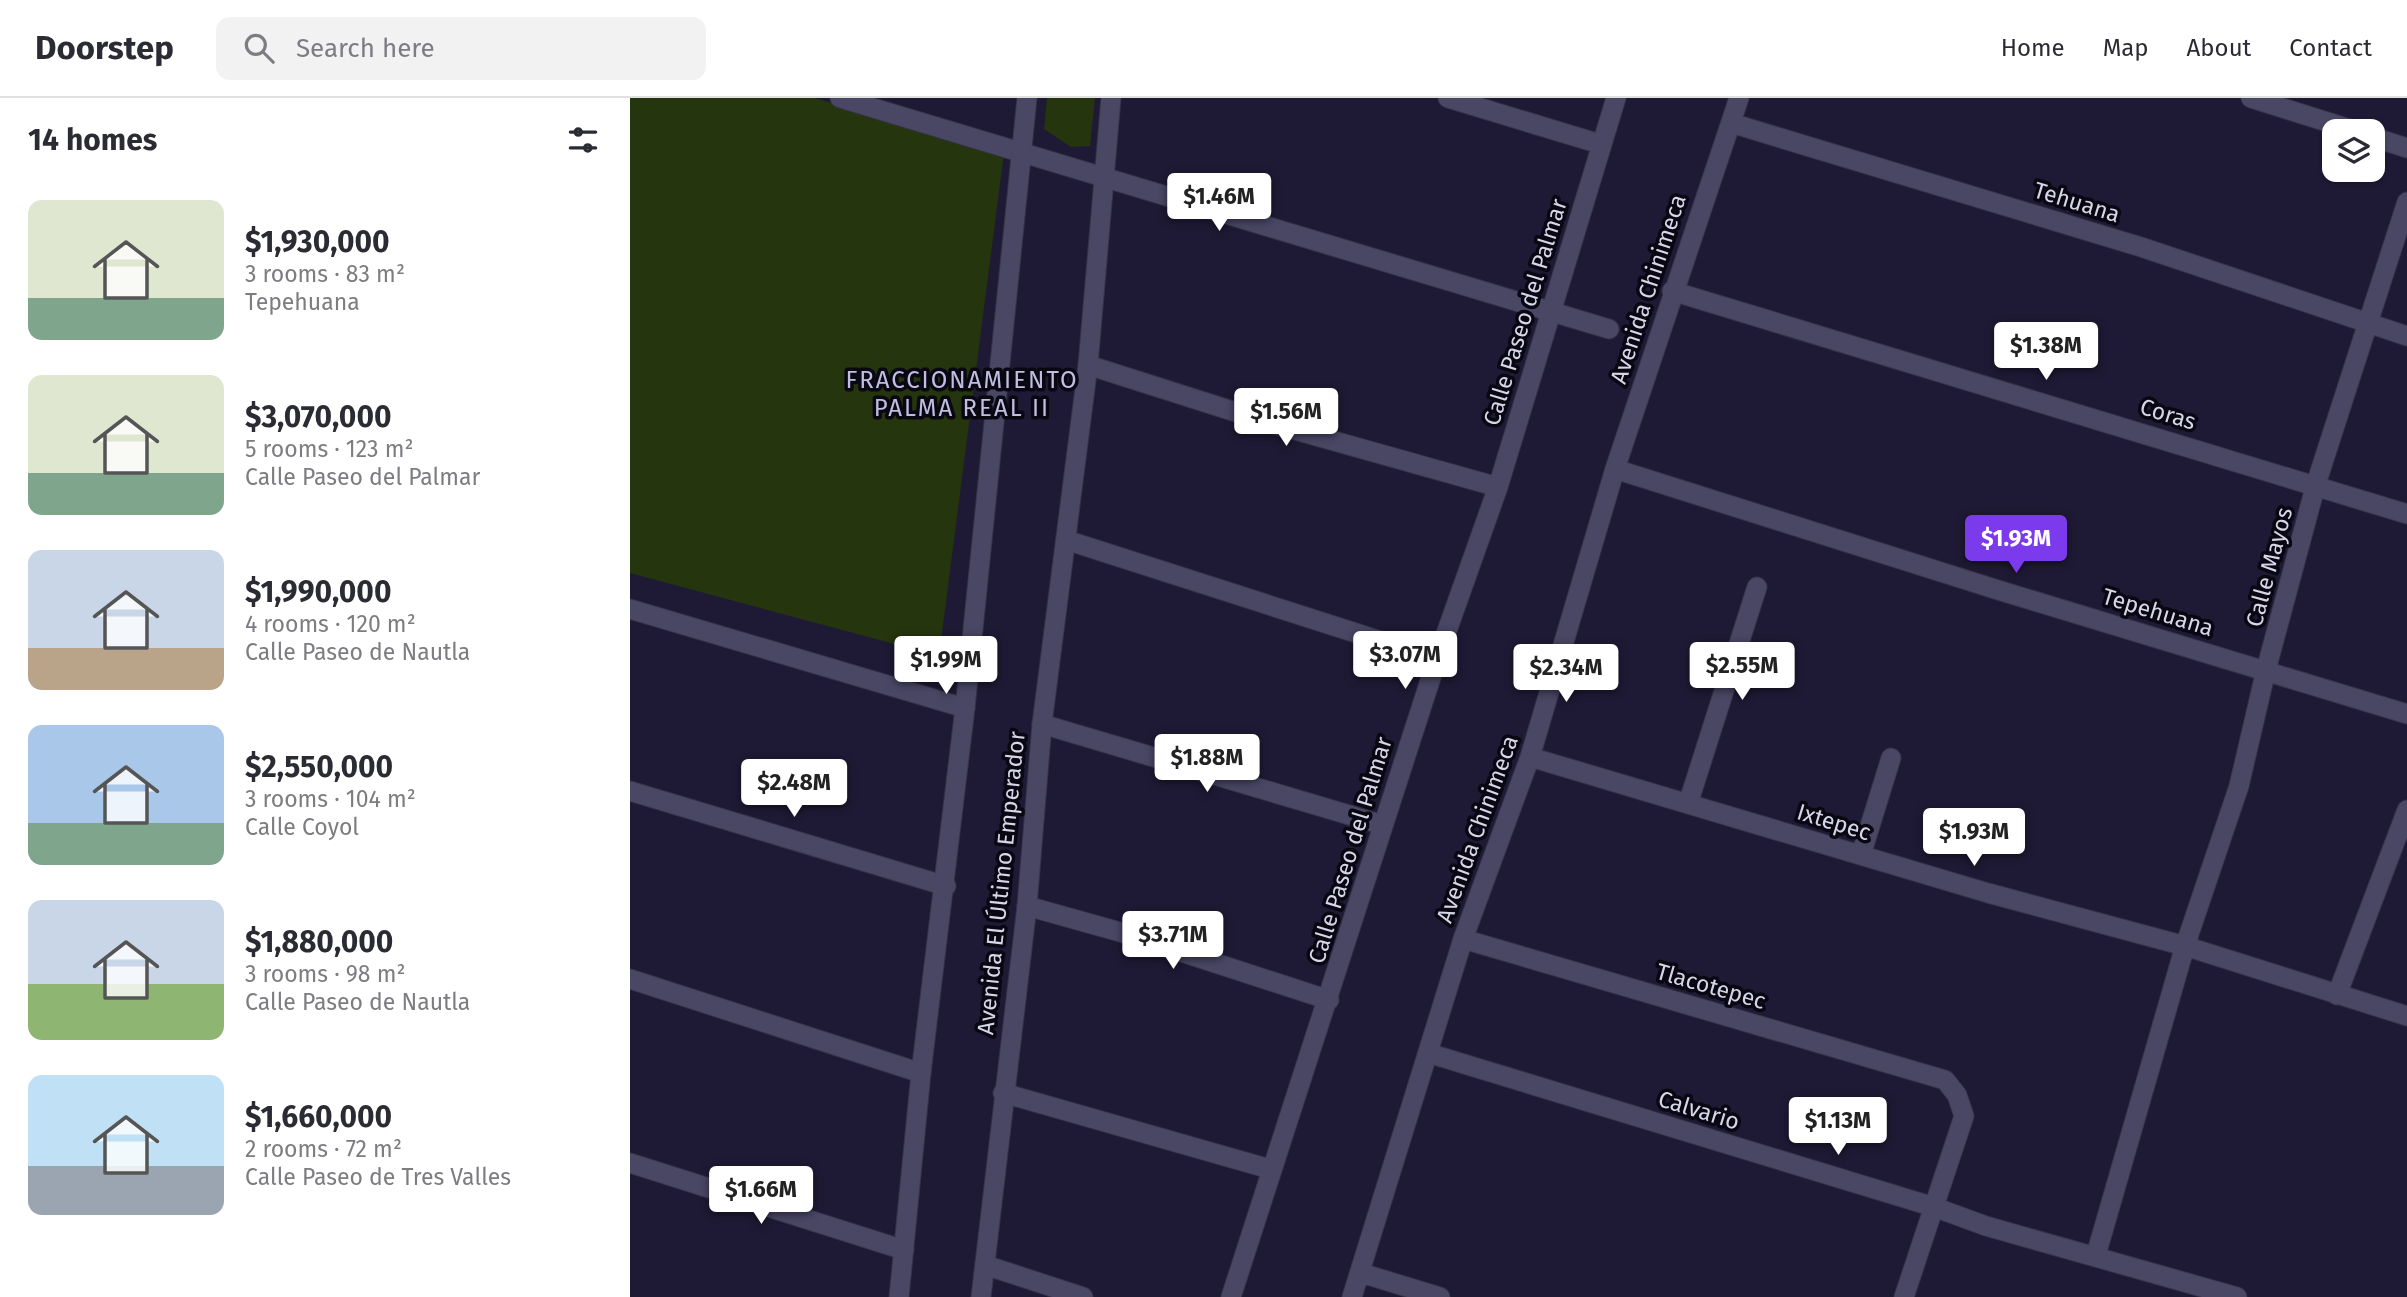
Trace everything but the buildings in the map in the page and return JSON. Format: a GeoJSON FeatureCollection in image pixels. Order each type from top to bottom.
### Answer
{"type":"FeatureCollection","features":[{"type":"Feature","properties":{"kind":"street"},"geometry":{"type":"LineString","coordinates":[[840,98],[1609,329]]}},
{"type":"Feature","properties":{"kind":"street"},"geometry":{"type":"LineString","coordinates":[[900,1297],[921,1073],[946,886],[1027,98]]}},
{"type":"Feature","properties":{"kind":"street","name":"Avenida El Último Emperador"},"geometry":{"type":"LineString","coordinates":[[981,1297],[1027,906],[1042,724],[1088,365],[1111,98]]}},
{"type":"Feature","properties":{"kind":"street"},"geometry":{"type":"LineString","coordinates":[[1448,98],[1600,144]]}},
{"type":"Feature","properties":{"kind":"street","name":"Calle Paseo del Palmar"},"geometry":{"type":"LineString","coordinates":[[1231,1297],[1270,1169],[1329,1000],[1437,659],[1498,487],[1616,98]]}},
{"type":"Feature","properties":{"kind":"street","name":"Avenida Chinimeca"},"geometry":{"type":"LineString","coordinates":[[1352,1297],[1463,939],[1530,757],[1615,469],[1738,98]]}},
{"type":"Feature","properties":{"kind":"street"},"geometry":{"type":"LineString","coordinates":[[2251,98],[2322,120]]}},
{"type":"Feature","properties":{"kind":"street","name":"Tehuana"},"geometry":{"type":"LineString","coordinates":[[1731,123],[2141,247],[2407,335]]}},
{"type":"Feature","properties":{"kind":"street"},"geometry":{"type":"LineString","coordinates":[[2385,141],[2407,148]]}},
{"type":"Feature","properties":{"kind":"street","name":"Calle Mayos"},"geometry":{"type":"LineString","coordinates":[[2096,1255],[2185,946],[2239,786],[2266,670],[2316,484],[2407,202]]}},
{"type":"Feature","properties":{"kind":"street","name":"Coras"},"geometry":{"type":"LineString","coordinates":[[1672,291],[2316,484],[2407,514]]}},
{"type":"Feature","properties":{"kind":"street"},"geometry":{"type":"LineString","coordinates":[[1088,365],[1270,423],[1498,487]]}},
{"type":"Feature","properties":{"kind":"street","name":"Tepehuana"},"geometry":{"type":"LineString","coordinates":[[1615,469],[1998,590],[2407,714]]}},
{"type":"Feature","properties":{"kind":"street"},"geometry":{"type":"LineString","coordinates":[[1066,540],[1437,659]]}},
{"type":"Feature","properties":{"kind":"street"},"geometry":{"type":"LineString","coordinates":[[1688,804],[1757,587]]}},
{"type":"Feature","properties":{"kind":"street"},"geometry":{"type":"LineString","coordinates":[[630,609],[965,708]]}},
{"type":"Feature","properties":{"kind":"street"},"geometry":{"type":"LineString","coordinates":[[1042,724],[1383,825]]}},
{"type":"Feature","properties":{"kind":"street","name":"Ixtepec"},"geometry":{"type":"LineString","coordinates":[[1530,757],[1861,855],[2185,946],[2407,1016]]}},
{"type":"Feature","properties":{"kind":"street"},"geometry":{"type":"LineString","coordinates":[[1861,855],[1891,758]]}},
{"type":"Feature","properties":{"kind":"street"},"geometry":{"type":"LineString","coordinates":[[630,790],[946,886]]}},
{"type":"Feature","properties":{"kind":"street"},"geometry":{"type":"LineString","coordinates":[[2337,995],[2406,817]]}},
{"type":"Feature","properties":{"kind":"street"},"geometry":{"type":"LineString","coordinates":[[1027,906],[1120,932],[1329,1000]]}},
{"type":"Feature","properties":{"kind":"street","name":"Tlacotepec"},"geometry":{"type":"LineString","coordinates":[[1463,939],[1945,1080],[1957,1095],[1964,1116],[1934,1207]]}},
{"type":"Feature","properties":{"kind":"street"},"geometry":{"type":"LineString","coordinates":[[630,979],[921,1073]]}},
{"type":"Feature","properties":{"kind":"street","name":"Calvario"},"geometry":{"type":"LineString","coordinates":[[1429,1053],[1934,1207],[1986,1226],[2237,1297]]}},
{"type":"Feature","properties":{"kind":"street"},"geometry":{"type":"LineString","coordinates":[[1003,1093],[1270,1169]]}},
{"type":"Feature","properties":{"kind":"street"},"geometry":{"type":"LineString","coordinates":[[630,1163],[904,1250]]}},
{"type":"Feature","properties":{"kind":"street"},"geometry":{"type":"LineString","coordinates":[[1904,1297],[1934,1207]]}},
{"type":"Feature","properties":{"kind":"street"},"geometry":{"type":"LineString","coordinates":[[985,1265],[1083,1297]]}},
{"type":"Feature","properties":{"kind":"street"},"geometry":{"type":"LineString","coordinates":[[1361,1273],[1440,1297]]}},
{"type":"Feature","properties":{"kind":"green space"},"geometry":{"type":"Polygon","coordinates":[[[630,98],[815,98],[1004,153],[939,656],[630,573],[630,98]]]}},
{"type":"Feature","properties":{"kind":"green space"},"geometry":{"type":"Polygon","coordinates":[[[1047,98],[1095,98],[1090,146],[1071,147],[1044,129],[1047,98]]]}},
{"type":"Feature","properties":{"kind":"district","name":"FRACCIONAMIENTO PALMA REAL II"},"geometry":{"type":"Point","coordinates":[962,394]}}]}
